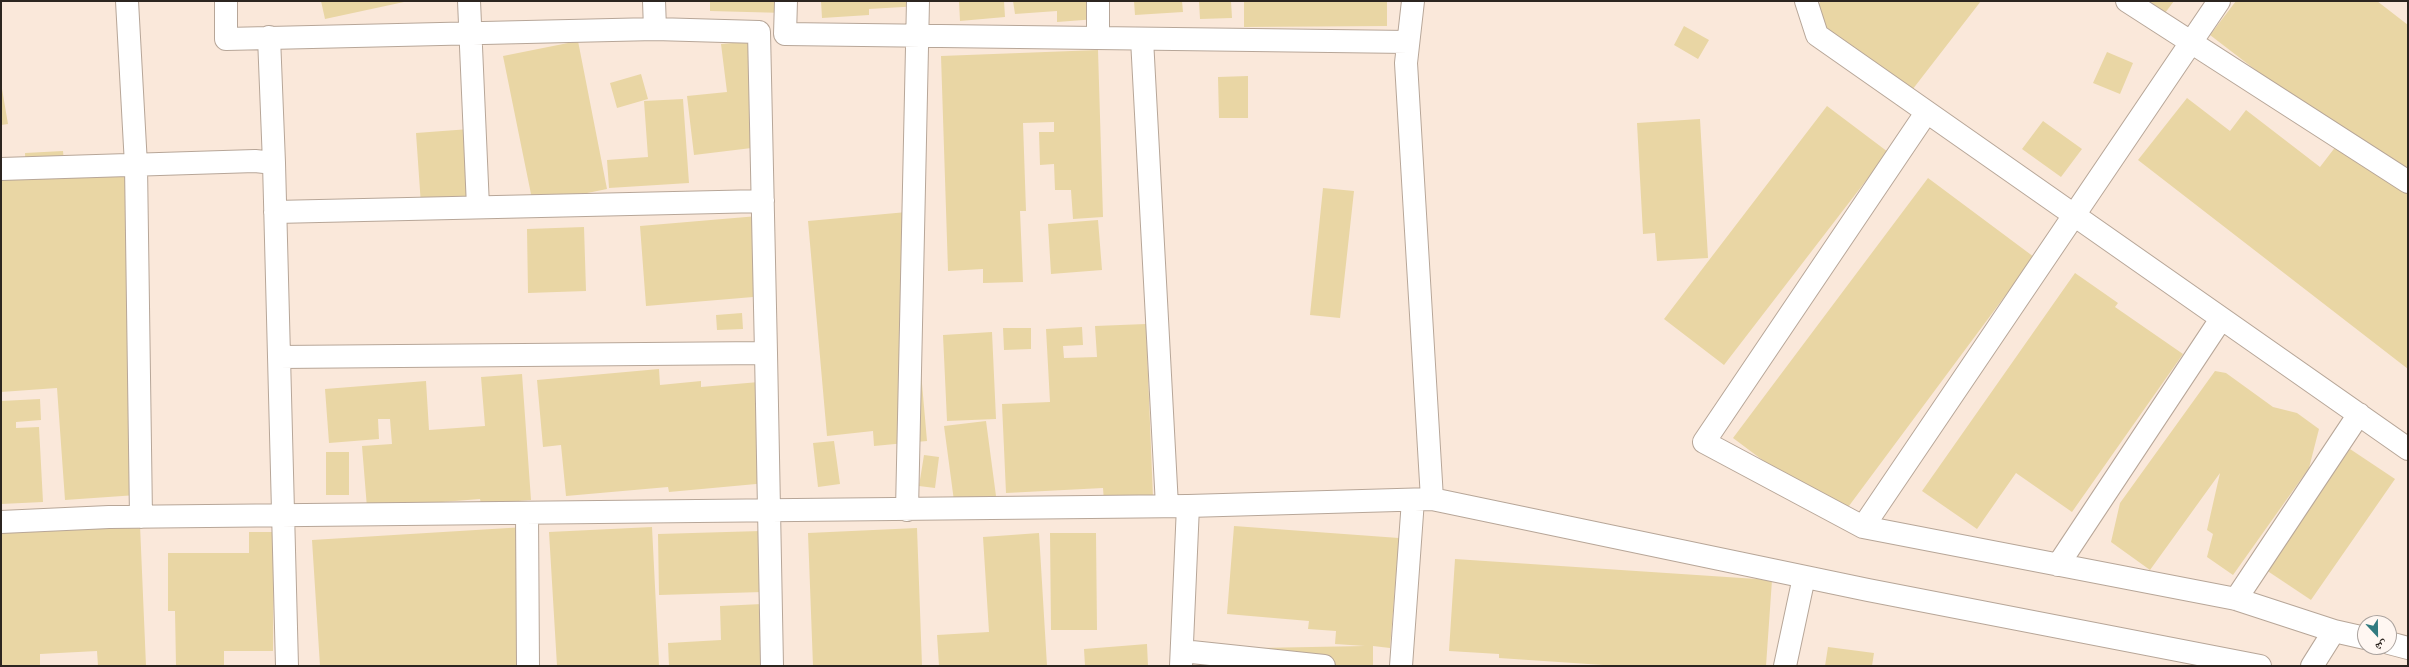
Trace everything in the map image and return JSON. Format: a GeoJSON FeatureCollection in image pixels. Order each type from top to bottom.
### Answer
{"type":"FeatureCollection","features":[{"type":"Feature","properties":{"kind":"street"},"geometry":{"type":"LineString","coordinates":[[127,1],[136,165],[141,517]]}},
{"type":"Feature","properties":{"kind":"street"},"geometry":{"type":"LineString","coordinates":[[226,1],[226,39],[471,32],[654,29],[785,34],[1408,42]]}},
{"type":"Feature","properties":{"kind":"street"},"geometry":{"type":"LineString","coordinates":[[469,1],[478,207]]}},
{"type":"Feature","properties":{"kind":"street"},"geometry":{"type":"LineString","coordinates":[[654,1],[654,29]]}},
{"type":"Feature","properties":{"kind":"street"},"geometry":{"type":"LineString","coordinates":[[785,34],[786,1]]}},
{"type":"Feature","properties":{"kind":"street"},"geometry":{"type":"LineString","coordinates":[[907,510],[918,1]]}},
{"type":"Feature","properties":{"kind":"street"},"geometry":{"type":"LineString","coordinates":[[1098,1],[1098,38]]}},
{"type":"Feature","properties":{"kind":"street"},"geometry":{"type":"LineString","coordinates":[[1401,666],[1423,499],[1406,63],[1413,1]]}},
{"type":"Feature","properties":{"kind":"street"},"geometry":{"type":"LineString","coordinates":[[1806,1],[1817,36],[2408,449]]}},
{"type":"Feature","properties":{"kind":"street"},"geometry":{"type":"LineString","coordinates":[[2127,1],[2408,182]]}},
{"type":"Feature","properties":{"kind":"street"},"geometry":{"type":"LineString","coordinates":[[1863,527],[2219,1]]}},
{"type":"Feature","properties":{"kind":"street"},"geometry":{"type":"LineString","coordinates":[[759,32],[772,666]]}},
{"type":"Feature","properties":{"kind":"street"},"geometry":{"type":"LineString","coordinates":[[269,37],[274,163],[287,666]]}},
{"type":"Feature","properties":{"kind":"street"},"geometry":{"type":"LineString","coordinates":[[1142,39],[1178,506],[1182,658],[1324,666]]}},
{"type":"Feature","properties":{"kind":"street"},"geometry":{"type":"LineString","coordinates":[[1926,113],[1704,442],[1863,527],[2236,599],[2334,631],[2357,636]]}},
{"type":"Feature","properties":{"kind":"street"},"geometry":{"type":"LineString","coordinates":[[1,169],[255,161],[274,163]]}},
{"type":"Feature","properties":{"kind":"street"},"geometry":{"type":"LineString","coordinates":[[275,212],[763,201]]}},
{"type":"Feature","properties":{"kind":"street"},"geometry":{"type":"LineString","coordinates":[[2058,565],[2221,319]]}},
{"type":"Feature","properties":{"kind":"street"},"geometry":{"type":"LineString","coordinates":[[279,357],[766,353]]}},
{"type":"Feature","properties":{"kind":"street"},"geometry":{"type":"LineString","coordinates":[[2236,599],[2358,414]]}},
{"type":"Feature","properties":{"kind":"street"},"geometry":{"type":"LineString","coordinates":[[1,522],[141,517],[768,512],[1178,506],[1423,499],[1804,577],[2260,666]]}},
{"type":"Feature","properties":{"kind":"street"},"geometry":{"type":"LineString","coordinates":[[527,514],[528,666]]}},
{"type":"Feature","properties":{"kind":"street"},"geometry":{"type":"LineString","coordinates":[[1785,666],[1804,577]]}},
{"type":"Feature","properties":{"kind":"street"},"geometry":{"type":"LineString","coordinates":[[2312,666],[2334,631]]}},
{"type":"Feature","properties":{"kind":"street"},"geometry":{"type":"LineString","coordinates":[[2397,646],[2408,648]]}},
{"type":"Feature","properties":{"kind":"building"},"geometry":{"type":"Polygon","coordinates":[[[321,1],[404,1],[404,2],[325,19],[321,1]]]}},
{"type":"Feature","properties":{"kind":"building"},"geometry":{"type":"Polygon","coordinates":[[[710,1],[785,1],[785,13],[710,11],[710,1]]]}},
{"type":"Feature","properties":{"kind":"building"},"geometry":{"type":"Polygon","coordinates":[[[821,1],[920,1],[920,6],[869,9],[869,15],[822,18],[821,1]]]}},
{"type":"Feature","properties":{"kind":"building"},"geometry":{"type":"Polygon","coordinates":[[[959,1],[1004,1],[1005,17],[960,21],[959,1]]]}},
{"type":"Feature","properties":{"kind":"building"},"geometry":{"type":"Polygon","coordinates":[[[1013,1],[1109,1],[1110,18],[1057,22],[1057,11],[1015,14],[1013,1]]]}},
{"type":"Feature","properties":{"kind":"building"},"geometry":{"type":"Polygon","coordinates":[[[1134,1],[1182,1],[1183,12],[1135,15],[1134,1]]]}},
{"type":"Feature","properties":{"kind":"building"},"geometry":{"type":"Polygon","coordinates":[[[1199,1],[1231,1],[1232,18],[1200,19],[1199,1]]]}},
{"type":"Feature","properties":{"kind":"building"},"geometry":{"type":"Polygon","coordinates":[[[1244,1],[1387,1],[1387,26],[1244,27],[1244,1]]]}},
{"type":"Feature","properties":{"kind":"building"},"geometry":{"type":"Polygon","coordinates":[[[1821,1],[1981,1],[1909,94],[1809,17],[1821,1]]]}},
{"type":"Feature","properties":{"kind":"building"},"geometry":{"type":"Polygon","coordinates":[[[2149,1],[2174,1],[2165,13],[2149,1]]]}},
{"type":"Feature","properties":{"kind":"building"},"geometry":{"type":"Polygon","coordinates":[[[2236,1],[2377,1],[2408,25],[2408,369],[2138,160],[2187,98],[2230,131],[2246,110],[2320,167],[2343,137],[2210,35],[2236,1]]]}},
{"type":"Feature","properties":{"kind":"building"},"geometry":{"type":"Polygon","coordinates":[[[1684,26],[1709,40],[1698,59],[1674,45],[1684,26]]]}},
{"type":"Feature","properties":{"kind":"building"},"geometry":{"type":"Polygon","coordinates":[[[578,41],[607,189],[533,204],[503,56],[578,41]]]}},
{"type":"Feature","properties":{"kind":"building"},"geometry":{"type":"Polygon","coordinates":[[[756,41],[768,146],[694,155],[687,96],[727,92],[721,44],[756,41]]]}},
{"type":"Feature","properties":{"kind":"building"},"geometry":{"type":"Polygon","coordinates":[[[1098,50],[1103,217],[1073,219],[1071,190],[1055,190],[1054,164],[1040,165],[1039,132],[1054,132],[1054,122],[1023,123],[1026,211],[1020,211],[1023,282],[983,283],[983,269],[948,271],[941,56],[1098,50]]]}},
{"type":"Feature","properties":{"kind":"building"},"geometry":{"type":"Polygon","coordinates":[[[2107,52],[2133,63],[2120,94],[2093,83],[2107,52]]]}},
{"type":"Feature","properties":{"kind":"building"},"geometry":{"type":"Polygon","coordinates":[[[641,74],[648,99],[617,108],[610,83],[641,74]]]}},
{"type":"Feature","properties":{"kind":"building"},"geometry":{"type":"Polygon","coordinates":[[[1248,76],[1248,118],[1219,118],[1218,77],[1248,76]]]}},
{"type":"Feature","properties":{"kind":"building"},"geometry":{"type":"Polygon","coordinates":[[[1,83],[8,124],[1,125],[1,83]]]}},
{"type":"Feature","properties":{"kind":"building"},"geometry":{"type":"Polygon","coordinates":[[[683,99],[689,183],[609,188],[607,160],[648,157],[644,101],[683,99]]]}},
{"type":"Feature","properties":{"kind":"building"},"geometry":{"type":"Polygon","coordinates":[[[1827,106],[1888,152],[1724,365],[1664,319],[1827,106]]]}},
{"type":"Feature","properties":{"kind":"building"},"geometry":{"type":"Polygon","coordinates":[[[1700,119],[1708,258],[1657,261],[1655,233],[1643,234],[1637,123],[1700,119]]]}},
{"type":"Feature","properties":{"kind":"building"},"geometry":{"type":"Polygon","coordinates":[[[2043,121],[2082,149],[2061,177],[2022,149],[2043,121]]]}},
{"type":"Feature","properties":{"kind":"building"},"geometry":{"type":"Polygon","coordinates":[[[483,128],[488,200],[421,205],[416,133],[483,128]]]}},
{"type":"Feature","properties":{"kind":"building"},"geometry":{"type":"Polygon","coordinates":[[[63,151],[64,162],[139,157],[151,494],[65,500],[57,388],[1,392],[1,177],[26,175],[25,153],[63,151]]]}},
{"type":"Feature","properties":{"kind":"building"},"geometry":{"type":"Polygon","coordinates":[[[1928,178],[2034,257],[1840,518],[1733,438],[1928,178]]]}},
{"type":"Feature","properties":{"kind":"building"},"geometry":{"type":"Polygon","coordinates":[[[1323,188],[1354,191],[1340,318],[1310,315],[1323,188]]]}},
{"type":"Feature","properties":{"kind":"building"},"geometry":{"type":"Polygon","coordinates":[[[907,212],[927,441],[874,446],[873,431],[827,436],[808,221],[907,212]]]}},
{"type":"Feature","properties":{"kind":"building"},"geometry":{"type":"Polygon","coordinates":[[[758,216],[765,296],[646,306],[640,226],[758,216]]]}},
{"type":"Feature","properties":{"kind":"building"},"geometry":{"type":"Polygon","coordinates":[[[1098,220],[1102,270],[1051,274],[1048,224],[1098,220]]]}},
{"type":"Feature","properties":{"kind":"building"},"geometry":{"type":"Polygon","coordinates":[[[584,227],[586,291],[528,293],[527,229],[584,227]]]}},
{"type":"Feature","properties":{"kind":"building"},"geometry":{"type":"Polygon","coordinates":[[[2075,273],[2118,303],[2115,307],[2183,354],[2072,512],[2016,473],[1977,529],[1922,491],[2075,273]]]}},
{"type":"Feature","properties":{"kind":"building"},"geometry":{"type":"Polygon","coordinates":[[[742,313],[743,329],[717,330],[716,315],[742,313]]]}},
{"type":"Feature","properties":{"kind":"building"},"geometry":{"type":"Polygon","coordinates":[[[1146,324],[1153,498],[1104,501],[1103,488],[1006,493],[1002,404],[1050,402],[1046,329],[1082,327],[1083,345],[1063,346],[1064,358],[1097,357],[1095,326],[1146,324]]]}},
{"type":"Feature","properties":{"kind":"building"},"geometry":{"type":"Polygon","coordinates":[[[1003,328],[1031,328],[1031,349],[1004,350],[1003,328]]]}},
{"type":"Feature","properties":{"kind":"building"},"geometry":{"type":"Polygon","coordinates":[[[992,332],[996,419],[947,421],[943,335],[992,332]]]}},
{"type":"Feature","properties":{"kind":"building"},"geometry":{"type":"Polygon","coordinates":[[[659,369],[660,385],[701,381],[701,387],[759,382],[767,483],[669,492],[668,487],[566,496],[561,445],[543,447],[537,380],[659,369]]]}},
{"type":"Feature","properties":{"kind":"building"},"geometry":{"type":"Polygon","coordinates":[[[2215,371],[2226,373],[2273,407],[2297,413],[2319,429],[2309,468],[2233,575],[2207,557],[2213,534],[2207,530],[2220,473],[2150,570],[2111,542],[2120,503],[2215,371]]]}},
{"type":"Feature","properties":{"kind":"building"},"geometry":{"type":"Polygon","coordinates":[[[522,374],[531,500],[481,504],[480,499],[367,508],[362,446],[392,444],[390,419],[378,419],[379,439],[329,443],[325,389],[426,381],[429,430],[485,426],[481,377],[522,374]]]}},
{"type":"Feature","properties":{"kind":"building"},"geometry":{"type":"Polygon","coordinates":[[[40,399],[41,420],[16,422],[16,428],[39,427],[43,502],[1,504],[1,401],[40,399]]]}},
{"type":"Feature","properties":{"kind":"building"},"geometry":{"type":"Polygon","coordinates":[[[986,421],[996,496],[954,501],[944,426],[986,421]]]}},
{"type":"Feature","properties":{"kind":"building"},"geometry":{"type":"Polygon","coordinates":[[[834,441],[840,484],[818,487],[813,443],[834,441]]]}},
{"type":"Feature","properties":{"kind":"building"},"geometry":{"type":"Polygon","coordinates":[[[2350,449],[2395,479],[2311,600],[2266,570],[2350,449]]]}},
{"type":"Feature","properties":{"kind":"building"},"geometry":{"type":"Polygon","coordinates":[[[326,452],[349,452],[349,495],[326,495],[326,452]]]}},
{"type":"Feature","properties":{"kind":"building"},"geometry":{"type":"Polygon","coordinates":[[[924,455],[939,457],[935,488],[919,486],[924,455]]]}},
{"type":"Feature","properties":{"kind":"building"},"geometry":{"type":"Polygon","coordinates":[[[140,525],[146,666],[98,666],[97,651],[40,654],[40,666],[1,666],[1,532],[140,525]]]}},
{"type":"Feature","properties":{"kind":"building"},"geometry":{"type":"Polygon","coordinates":[[[1234,526],[1399,538],[1390,648],[1373,646],[1373,666],[1258,666],[1258,648],[1365,646],[1335,644],[1336,631],[1308,629],[1309,621],[1227,614],[1234,526]]]}},
{"type":"Feature","properties":{"kind":"building"},"geometry":{"type":"Polygon","coordinates":[[[525,527],[533,666],[320,666],[312,540],[525,527]]]}},
{"type":"Feature","properties":{"kind":"building"},"geometry":{"type":"Polygon","coordinates":[[[652,527],[659,666],[557,666],[549,532],[652,527]]]}},
{"type":"Feature","properties":{"kind":"building"},"geometry":{"type":"Polygon","coordinates":[[[917,528],[922,666],[813,666],[808,533],[917,528]]]}},
{"type":"Feature","properties":{"kind":"building"},"geometry":{"type":"Polygon","coordinates":[[[761,531],[763,592],[659,595],[658,534],[761,531]]]}},
{"type":"Feature","properties":{"kind":"building"},"geometry":{"type":"Polygon","coordinates":[[[249,532],[274,532],[273,651],[224,651],[224,666],[176,666],[175,611],[168,611],[168,553],[249,553],[249,532]]]}},
{"type":"Feature","properties":{"kind":"building"},"geometry":{"type":"Polygon","coordinates":[[[1039,533],[1047,666],[939,666],[937,635],[989,632],[983,537],[1039,533]]]}},
{"type":"Feature","properties":{"kind":"building"},"geometry":{"type":"Polygon","coordinates":[[[1050,533],[1096,533],[1097,630],[1051,630],[1050,533]]]}},
{"type":"Feature","properties":{"kind":"building"},"geometry":{"type":"Polygon","coordinates":[[[1455,559],[1772,580],[1766,666],[1618,666],[1499,658],[1499,654],[1449,651],[1455,559]]]}},
{"type":"Feature","properties":{"kind":"building"},"geometry":{"type":"Polygon","coordinates":[[[762,604],[765,666],[669,666],[668,643],[721,640],[720,606],[762,604]]]}},
{"type":"Feature","properties":{"kind":"building"},"geometry":{"type":"Polygon","coordinates":[[[1147,644],[1148,666],[1085,666],[1084,649],[1147,644]]]}},
{"type":"Feature","properties":{"kind":"building"},"geometry":{"type":"Polygon","coordinates":[[[1828,647],[1874,653],[1872,666],[1825,666],[1828,647]]]}}]}
